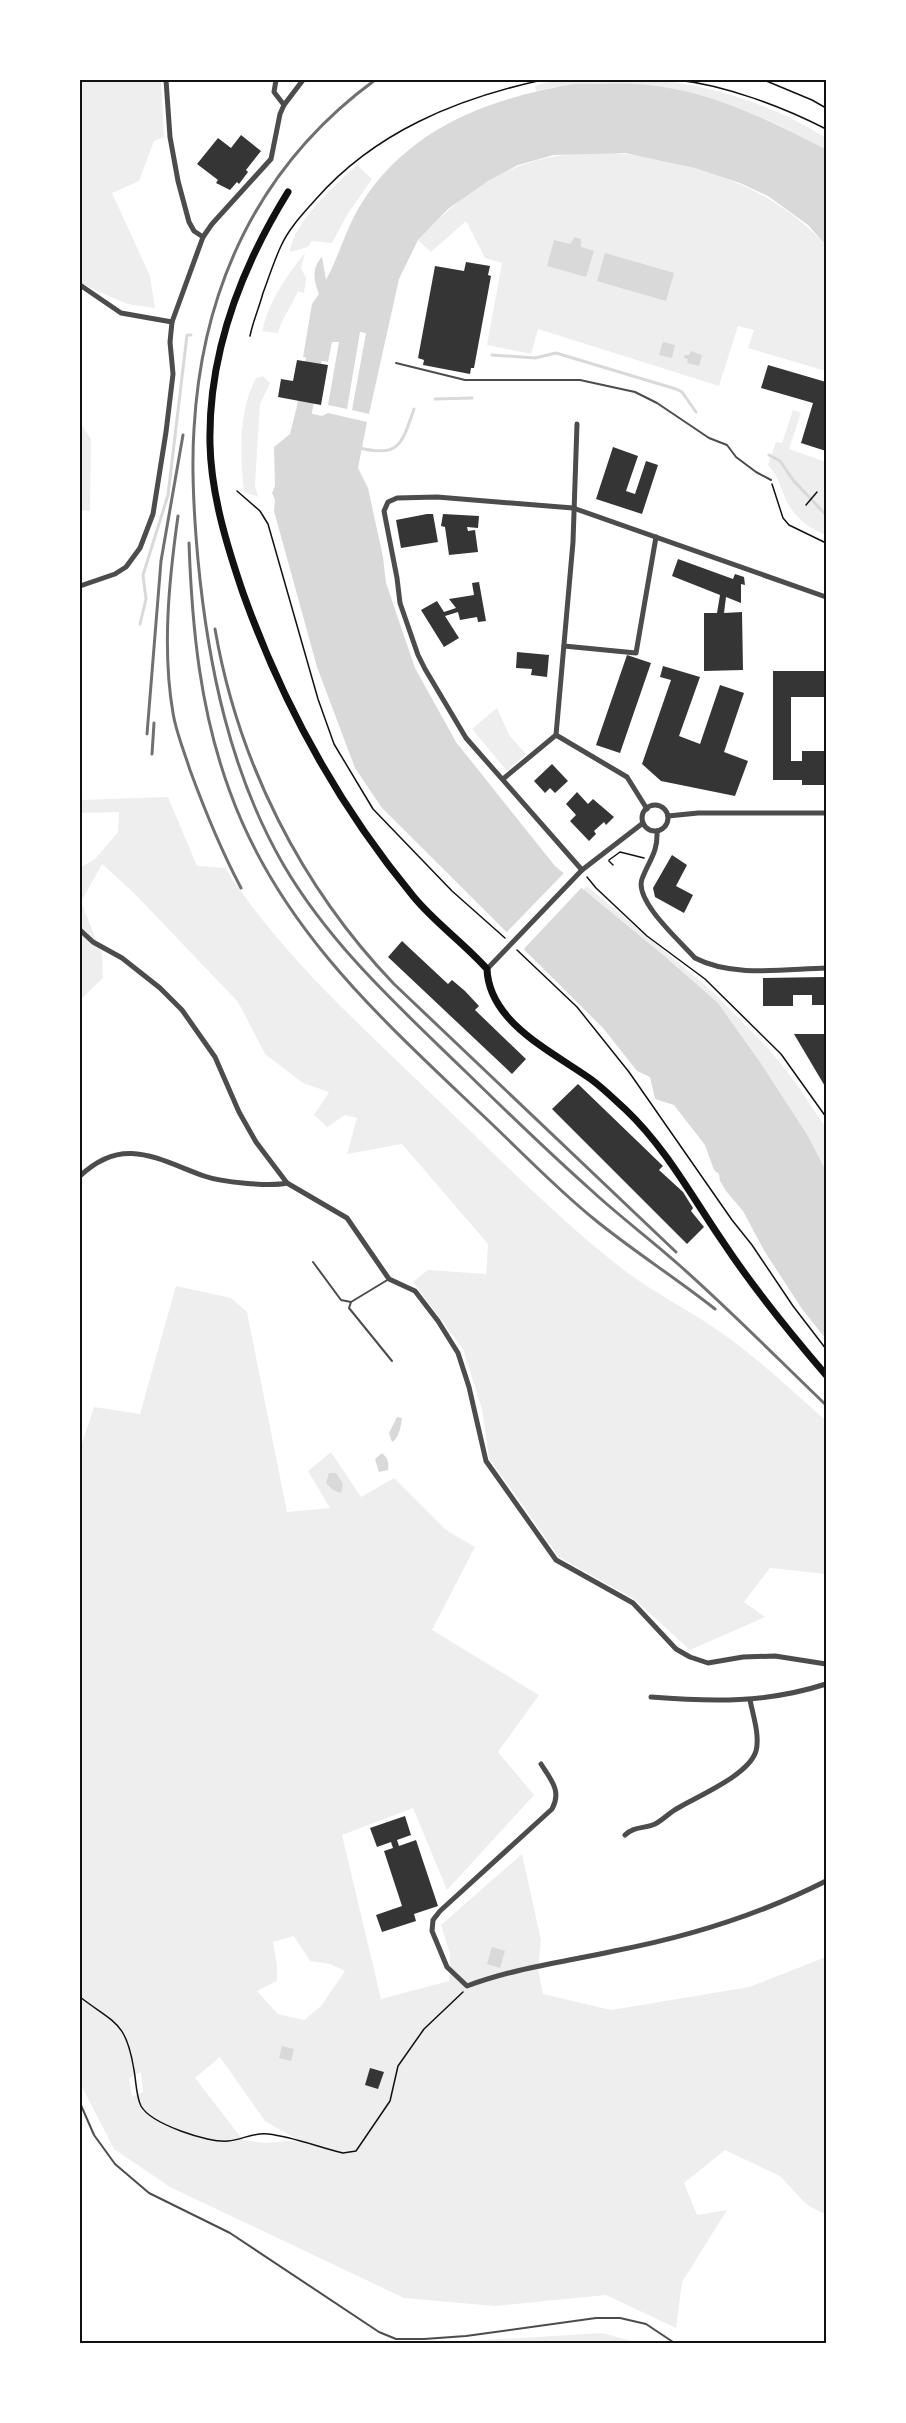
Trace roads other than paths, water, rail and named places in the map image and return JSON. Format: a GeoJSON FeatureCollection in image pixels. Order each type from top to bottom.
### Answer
{"type":"FeatureCollection","features":[{"type":"Feature","properties":{"kind":"main road"},"geometry":{"type":"LineString","coordinates":[[288,192],[244,272],[225,329],[214,382],[210,425],[215,489],[235,571],[264,652],[321,766],[370,842],[435,921],[487,969],[488,984],[496,1003],[540,1047],[594,1082],[628,1112],[653,1140],[743,1271],[826,1375]]}},
{"type":"Feature","properties":{"kind":"street"},"geometry":{"type":"LineString","coordinates":[[166,80],[170,137],[178,181],[189,222],[194,231],[203,237]]}},
{"type":"Feature","properties":{"kind":"street"},"geometry":{"type":"LineString","coordinates":[[276,80],[274,92],[284,105]]}},
{"type":"Feature","properties":{"kind":"street"},"geometry":{"type":"LineString","coordinates":[[80,586],[115,574],[126,567],[140,548],[153,514],[174,374],[170,342],[172,322],[203,237],[212,224],[272,159],[278,123],[284,105],[303,80]]}},
{"type":"Feature","properties":{"kind":"street"},"geometry":{"type":"LineString","coordinates":[[80,285],[121,313],[172,322]]}},
{"type":"Feature","properties":{"kind":"street"},"geometry":{"type":"LineString","coordinates":[[503,779],[556,735],[573,542],[577,424]]}},
{"type":"Feature","properties":{"kind":"street"},"geometry":{"type":"LineString","coordinates":[[582,870],[466,738],[418,655],[399,603],[398,578],[384,511],[388,502],[398,498],[437,497],[573,508],[826,597]]}},
{"type":"Feature","properties":{"kind":"street"},"geometry":{"type":"LineString","coordinates":[[564,646],[636,653],[656,537]]}},
{"type":"Feature","properties":{"kind":"street"},"geometry":{"type":"LineString","coordinates":[[556,735],[627,777],[647,809]]}},
{"type":"Feature","properties":{"kind":"street"},"geometry":{"type":"LineString","coordinates":[[658,806],[662,807],[668,816],[665,826],[657,831],[650,830],[644,823],[643,815],[647,809],[658,806]]}},
{"type":"Feature","properties":{"kind":"street"},"geometry":{"type":"LineString","coordinates":[[668,816],[710,813],[826,813]]}},
{"type":"Feature","properties":{"kind":"street"},"geometry":{"type":"LineString","coordinates":[[487,969],[582,870],[644,823]]}},
{"type":"Feature","properties":{"kind":"street"},"geometry":{"type":"LineString","coordinates":[[657,831],[656,849],[640,890],[646,904],[695,958],[744,970],[826,968]]}},
{"type":"Feature","properties":{"kind":"street"},"geometry":{"type":"LineString","coordinates":[[80,930],[93,942],[129,964],[160,988],[182,1010],[215,1057],[236,1106],[256,1142],[287,1183],[347,1218],[389,1279],[415,1292],[438,1321],[458,1353],[469,1387],[486,1461],[556,1560],[633,1604],[676,1649],[690,1658],[708,1663],[743,1657],[775,1656],[826,1664]]}},
{"type":"Feature","properties":{"kind":"street"},"geometry":{"type":"LineString","coordinates":[[80,1176],[98,1161],[109,1156],[132,1153],[156,1156],[207,1177],[250,1183],[278,1185],[287,1183]]}},
{"type":"Feature","properties":{"kind":"street"},"geometry":{"type":"LineString","coordinates":[[651,1697],[750,1700],[794,1695],[826,1684]]}},
{"type":"Feature","properties":{"kind":"street"},"geometry":{"type":"LineString","coordinates":[[625,1835],[630,1830],[654,1824],[676,1809],[721,1785],[750,1762],[756,1752],[757,1740],[750,1700]]}},
{"type":"Feature","properties":{"kind":"street"},"geometry":{"type":"LineString","coordinates":[[541,1764],[555,1785],[557,1800],[552,1809],[440,1911],[433,1920],[432,1931],[447,1967],[467,1986],[532,1966],[613,1952],[733,1921],[790,1900],[826,1881]]}},
{"type":"Feature","properties":{"kind":"lane"},"geometry":{"type":"LineString","coordinates":[[396,363],[465,380],[580,380],[635,392],[657,403],[709,438],[727,445],[736,457],[771,480]]}},
{"type":"Feature","properties":{"kind":"lane"},"geometry":{"type":"LineString","coordinates":[[313,1262],[341,1300],[351,1302]]}},
{"type":"Feature","properties":{"kind":"lane"},"geometry":{"type":"LineString","coordinates":[[389,1279],[351,1302],[349,1308],[392,1361]]}},
{"type":"Feature","properties":{"kind":"lane"},"geometry":{"type":"LineString","coordinates":[[80,2103],[94,2135],[115,2164],[149,2193],[230,2234],[379,2332],[396,2339],[466,2336],[596,2318],[620,2318],[646,2324],[676,2343]]}},
{"type":"Feature","properties":{"kind":"waterway"},"geometry":{"type":"LineString","coordinates":[[140,624],[146,599],[143,575],[168,495],[187,335],[191,335]]}},
{"type":"Feature","properties":{"kind":"waterway"},"geometry":{"type":"LineString","coordinates":[[300,433],[318,337]]}},
{"type":"Feature","properties":{"kind":"waterway"},"geometry":{"type":"LineString","coordinates":[[492,355],[535,358],[556,353],[676,389],[682,392],[696,412]]}},
{"type":"Feature","properties":{"kind":"waterway"},"geometry":{"type":"LineString","coordinates":[[435,399],[472,398]]}},
{"type":"Feature","properties":{"kind":"waterway"},"geometry":{"type":"LineString","coordinates":[[360,448],[384,451],[398,445],[414,409]]}},
{"type":"Feature","properties":{"kind":"waterway"},"geometry":{"type":"LineString","coordinates":[[769,455],[780,461],[793,480],[826,515]]}},
{"type":"Feature","properties":{"kind":"railway"},"geometry":{"type":"LineString","coordinates":[[375,80],[334,114],[299,150],[269,190],[244,233],[224,279],[209,327],[199,377],[194,429],[194,511],[208,639],[224,717],[235,755],[265,829],[283,864],[322,922],[344,949],[416,1024],[543,1147],[697,1281],[826,1405]]}},
{"type":"Feature","properties":{"kind":"railway"},"geometry":{"type":"LineString","coordinates":[[147,734],[161,561],[183,435]]}},
{"type":"Feature","properties":{"kind":"railway"},"geometry":{"type":"LineString","coordinates":[[178,516],[167,639],[173,713],[180,742],[201,800],[241,888]]}},
{"type":"Feature","properties":{"kind":"railway"},"geometry":{"type":"LineString","coordinates":[[189,543],[192,606],[199,669],[211,731],[220,762],[250,840],[275,884],[303,926],[367,1002],[548,1179],[609,1231],[715,1309]]}},
{"type":"Feature","properties":{"kind":"railway"},"geometry":{"type":"LineString","coordinates":[[215,629],[225,678],[257,774],[278,820],[330,906],[394,984],[676,1252]]}},
{"type":"Feature","properties":{"kind":"railway"},"geometry":{"type":"LineString","coordinates":[[152,754],[154,723]]}}]}
